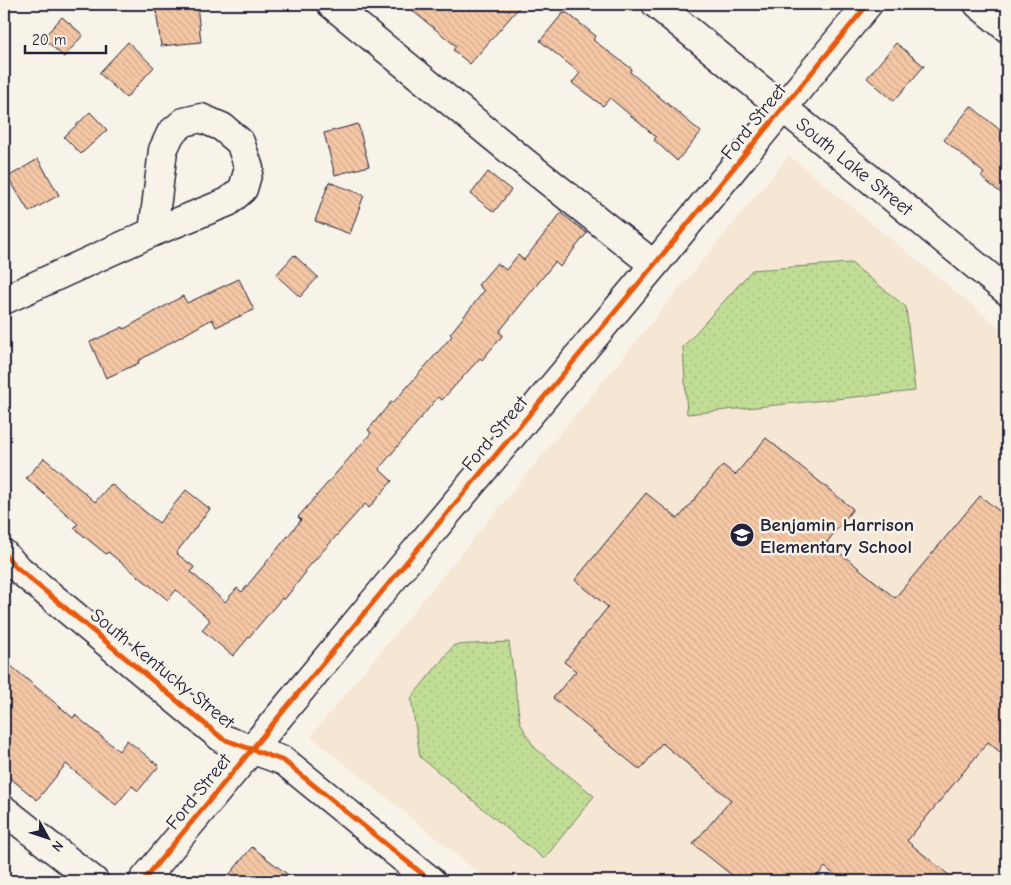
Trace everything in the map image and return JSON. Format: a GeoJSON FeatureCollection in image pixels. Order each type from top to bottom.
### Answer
{"type":"FeatureCollection","features":[{"type":"Feature","properties":{"kind":"street"},"geometry":{"type":"LineString","coordinates":[[331,4],[654,265]]}},
{"type":"Feature","properties":{"kind":"street","name":"South Lake Street"},"geometry":{"type":"LineString","coordinates":[[656,4],[1007,291]]}},
{"type":"Feature","properties":{"kind":"street","name":"Ford Street"},"geometry":{"type":"LineString","coordinates":[[143,881],[868,4]]}},
{"type":"Feature","properties":{"kind":"street"},"geometry":{"type":"LineString","coordinates":[[978,4],[1007,28]]}},
{"type":"Feature","properties":{"kind":"street"},"geometry":{"type":"LineString","coordinates":[[4,300],[152,232]]}},
{"type":"Feature","properties":{"kind":"street","name":"South Kentucky Street"},"geometry":{"type":"LineString","coordinates":[[4,554],[24,573],[223,739],[284,761],[431,881]]}},
{"type":"Feature","properties":{"kind":"street"},"geometry":{"type":"LineString","coordinates":[[4,810],[94,881]]}},
{"type":"Feature","properties":{"kind":"shaded area","name":"Benjamin Harrison Elementary School"},"geometry":{"type":"Polygon","coordinates":[[[789,156],[1007,334],[1007,881],[489,881],[311,736],[789,156]]]}},
{"type":"Feature","properties":{"kind":"green space"},"geometry":{"type":"Polygon","coordinates":[[[851,263],[906,307],[915,391],[687,414],[683,347],[752,270],[851,263]]]}},
{"type":"Feature","properties":{"kind":"green space"},"geometry":{"type":"Polygon","coordinates":[[[509,642],[520,722],[527,736],[535,748],[594,796],[544,859],[420,757],[411,698],[454,645],[509,642]]]}},
{"type":"Feature","properties":{"kind":"building"},"geometry":{"type":"Polygon","coordinates":[[[404,4],[522,4],[470,64],[453,50],[456,46],[404,4]]]}},
{"type":"Feature","properties":{"kind":"building"},"geometry":{"type":"Polygon","coordinates":[[[197,5],[201,42],[161,46],[156,10],[197,5]]]}},
{"type":"Feature","properties":{"kind":"building"},"geometry":{"type":"Polygon","coordinates":[[[566,12],[596,36],[593,40],[632,69],[630,72],[701,132],[677,161],[654,140],[656,137],[610,98],[603,106],[572,83],[580,73],[540,41],[563,13],[565,14],[566,12]]]}},
{"type":"Feature","properties":{"kind":"building"},"geometry":{"type":"Polygon","coordinates":[[[62,17],[83,35],[64,57],[43,38],[62,17]]]}},
{"type":"Feature","properties":{"kind":"building"},"geometry":{"type":"Polygon","coordinates":[[[128,42],[154,67],[126,98],[99,73],[128,42]]]}},
{"type":"Feature","properties":{"kind":"building"},"geometry":{"type":"Polygon","coordinates":[[[896,43],[924,66],[894,101],[867,78],[896,43]]]}},
{"type":"Feature","properties":{"kind":"building"},"geometry":{"type":"Polygon","coordinates":[[[971,106],[1007,136],[1007,198],[981,177],[984,173],[944,140],[971,106]]]}},
{"type":"Feature","properties":{"kind":"building"},"geometry":{"type":"Polygon","coordinates":[[[90,112],[107,130],[81,154],[64,137],[90,112]]]}},
{"type":"Feature","properties":{"kind":"building"},"geometry":{"type":"Polygon","coordinates":[[[358,124],[369,166],[335,175],[324,133],[358,124]]]}},
{"type":"Feature","properties":{"kind":"building"},"geometry":{"type":"Polygon","coordinates":[[[38,159],[59,195],[29,212],[8,177],[38,159]]]}},
{"type":"Feature","properties":{"kind":"building"},"geometry":{"type":"Polygon","coordinates":[[[488,172],[511,190],[494,212],[471,194],[488,172]]]}},
{"type":"Feature","properties":{"kind":"building"},"geometry":{"type":"Polygon","coordinates":[[[329,182],[364,195],[350,234],[315,221],[329,182]]]}},
{"type":"Feature","properties":{"kind":"building"},"geometry":{"type":"Polygon","coordinates":[[[561,213],[587,233],[560,267],[555,262],[499,332],[503,335],[482,360],[480,358],[442,400],[438,397],[379,469],[392,481],[369,508],[365,504],[305,571],[284,600],[282,598],[233,656],[202,630],[210,620],[176,590],[168,600],[108,552],[106,554],[74,528],[78,524],[26,478],[44,458],[95,502],[111,484],[159,523],[186,490],[210,509],[176,553],[194,567],[191,572],[225,602],[237,588],[242,592],[301,520],[298,517],[371,433],[368,430],[391,402],[393,403],[452,336],[450,334],[484,291],[478,285],[497,263],[506,270],[518,255],[524,260],[561,213]]]}},
{"type":"Feature","properties":{"kind":"building"},"geometry":{"type":"Polygon","coordinates":[[[294,255],[318,277],[300,297],[276,275],[294,255]]]}},
{"type":"Feature","properties":{"kind":"building"},"geometry":{"type":"Polygon","coordinates":[[[239,279],[254,310],[216,327],[212,319],[138,361],[139,363],[106,378],[90,342],[123,327],[124,329],[183,296],[187,303],[239,279]]]}},
{"type":"Feature","properties":{"kind":"building"},"geometry":{"type":"Polygon","coordinates":[[[766,438],[853,509],[827,542],[895,598],[980,496],[1007,517],[1007,758],[988,742],[907,841],[956,881],[842,881],[825,867],[813,881],[739,881],[693,844],[731,800],[662,743],[640,770],[553,698],[576,671],[564,662],[608,607],[575,580],[646,493],[678,519],[723,465],[735,475],[766,438]]]}},
{"type":"Feature","properties":{"kind":"building"},"geometry":{"type":"Polygon","coordinates":[[[4,660],[73,718],[75,715],[119,751],[127,740],[159,766],[138,791],[132,786],[116,805],[66,764],[37,800],[4,773],[4,660]]]}},
{"type":"Feature","properties":{"kind":"building"},"geometry":{"type":"Polygon","coordinates":[[[252,847],[296,881],[224,881],[252,847]]]}},
{"type":"Feature","properties":{"kind":"cycle path"},"geometry":{"type":"LineString","coordinates":[[143,881],[868,4]]}},
{"type":"Feature","properties":{"kind":"cycle path"},"geometry":{"type":"LineString","coordinates":[[4,554],[16,567],[223,739],[284,761],[431,881]]}},
{"type":"Feature","properties":{"kind":"place","name":"Benjamin Harrison Elementary School"},"geometry":{"type":"Point","coordinates":[742,535]}}]}
